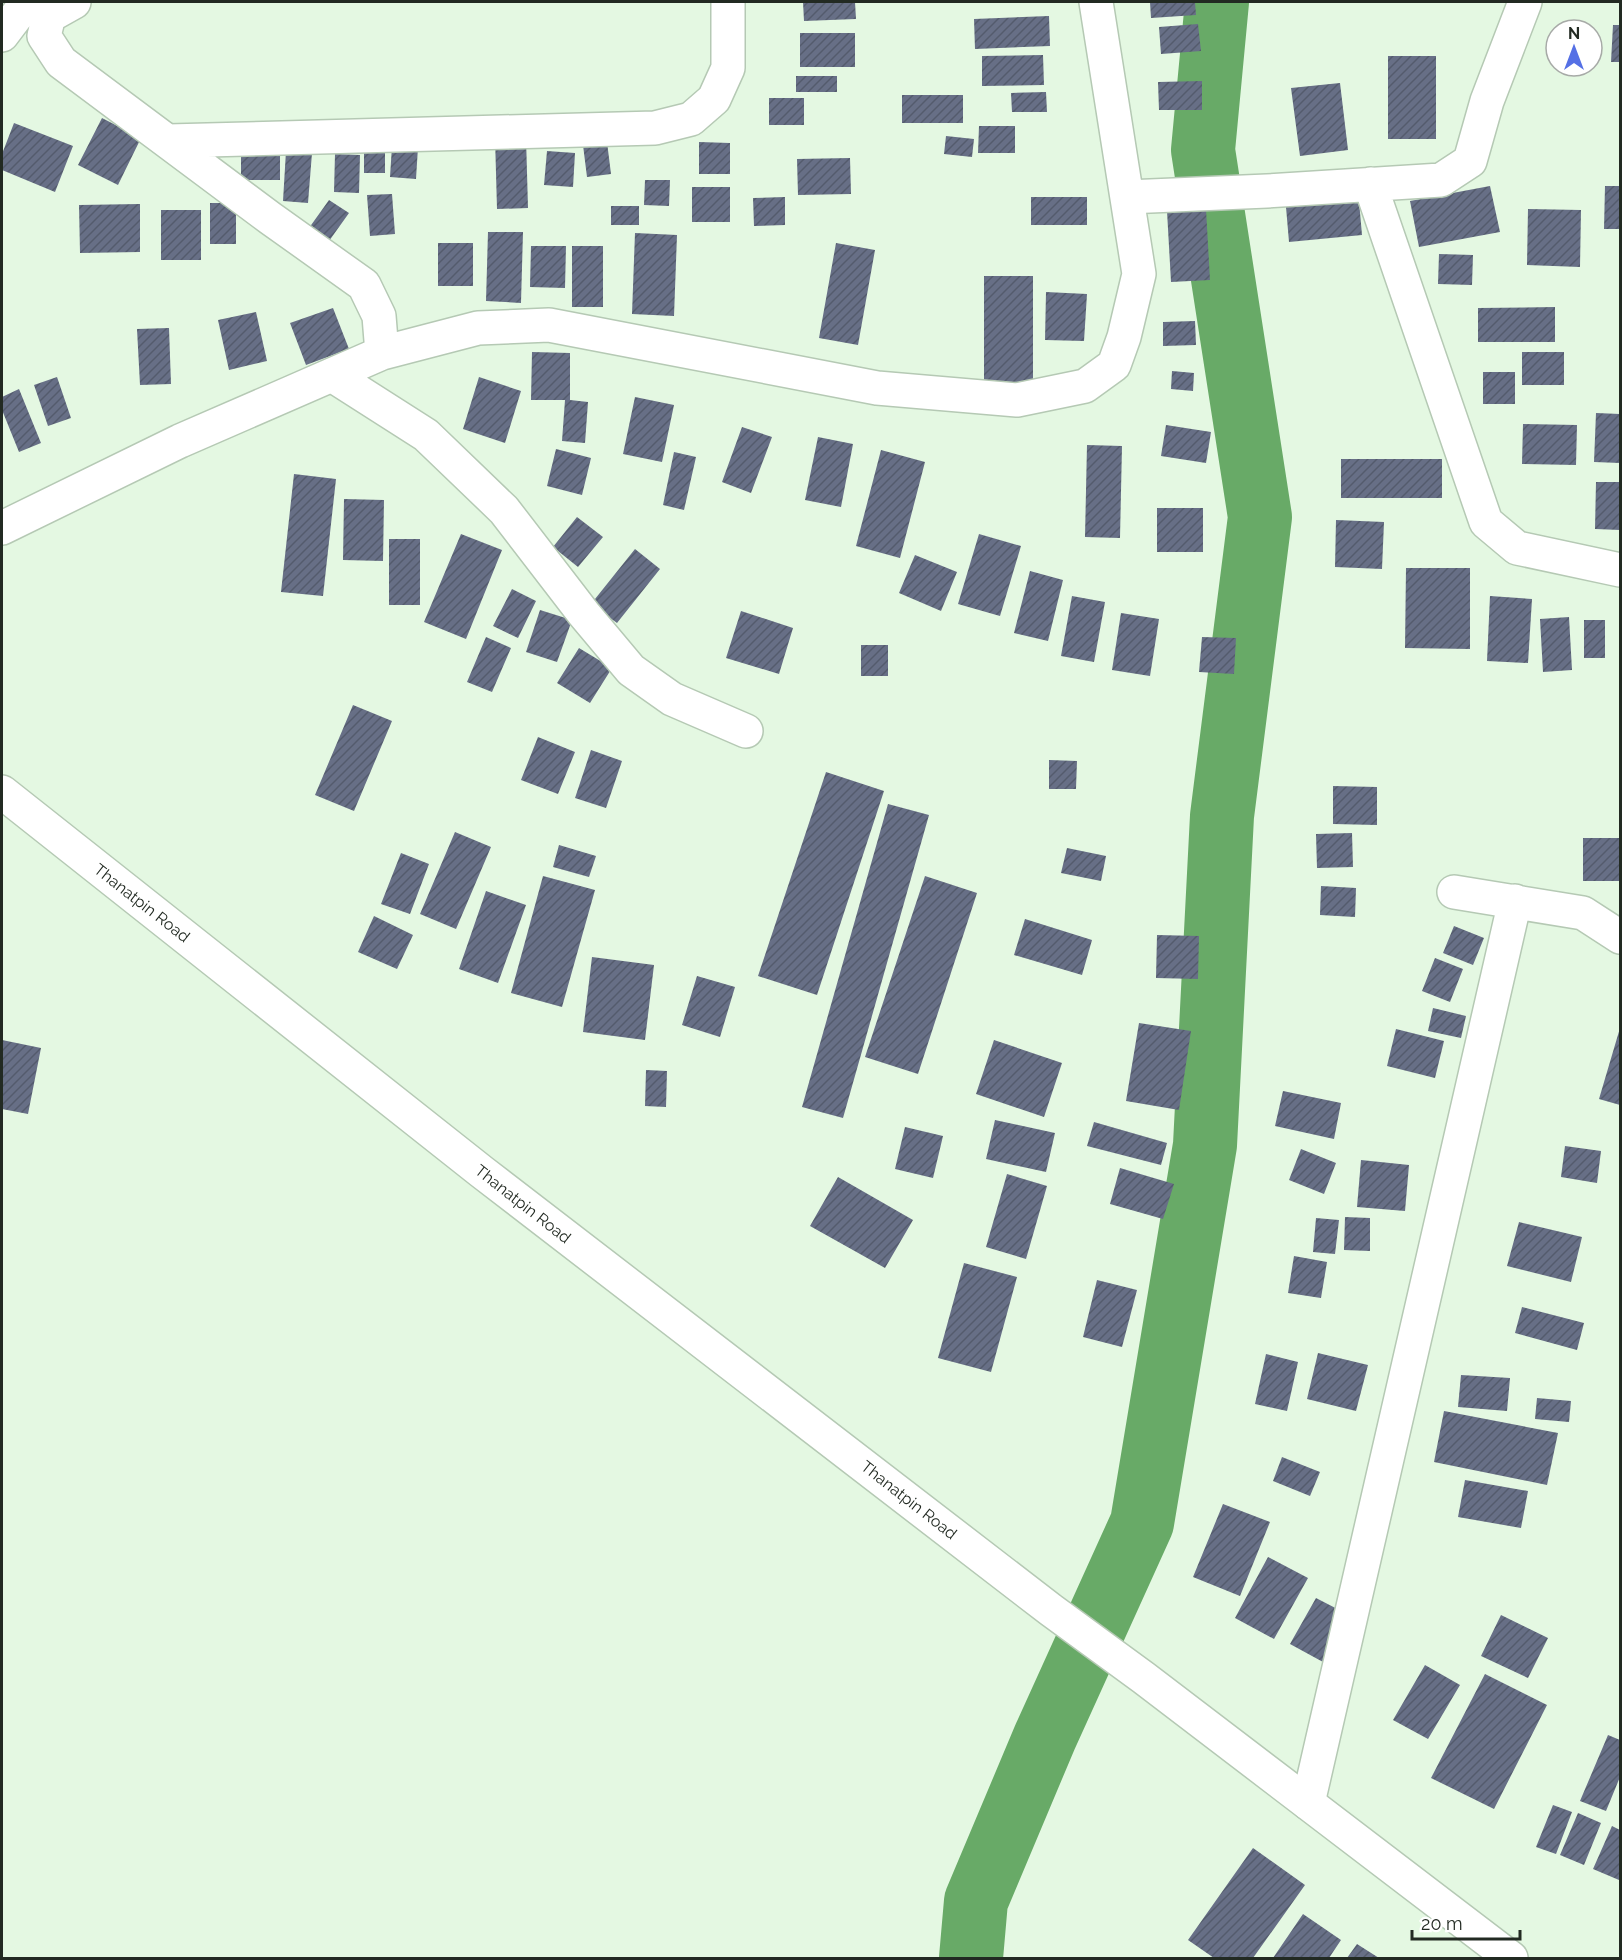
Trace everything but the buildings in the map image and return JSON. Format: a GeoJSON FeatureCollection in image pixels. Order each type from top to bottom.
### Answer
{"type":"FeatureCollection","features":[{"type":"Feature","properties":{"kind":"street"},"geometry":{"type":"LineString","coordinates":[[2,35],[27,2]]}},
{"type":"Feature","properties":{"kind":"street"},"geometry":{"type":"LineString","coordinates":[[74,2],[49,16],[44,36],[62,62],[270,218],[364,285],[379,316],[382,353]]}},
{"type":"Feature","properties":{"kind":"street"},"geometry":{"type":"LineString","coordinates":[[168,141],[656,128],[691,119],[714,99],[728,68],[728,2]]}},
{"type":"Feature","properties":{"kind":"street"},"geometry":{"type":"LineString","coordinates":[[2,528],[180,441],[382,353],[478,328],[549,325],[878,388],[1017,400],[1085,386],[1114,365],[1124,337],[1139,274],[1096,2]]}},
{"type":"Feature","properties":{"kind":"street"},"geometry":{"type":"LineString","coordinates":[[1127,196],[1267,191],[1441,180],[1470,161],[1487,101],[1525,2]]}},
{"type":"Feature","properties":{"kind":"street"},"geometry":{"type":"LineString","coordinates":[[1370,184],[1486,522],[1517,548],[1620,570]]}},
{"type":"Feature","properties":{"kind":"street"},"geometry":{"type":"LineString","coordinates":[[332,375],[426,435],[504,510],[584,614],[631,670],[672,699],[746,731]]}},
{"type":"Feature","properties":{"kind":"street","name":"Thanatpin Road"},"geometry":{"type":"LineString","coordinates":[[2,792],[473,1165],[1050,1610],[1144,1678],[1511,1959]]}},
{"type":"Feature","properties":{"kind":"street"},"geometry":{"type":"LineString","coordinates":[[1454,892],[1583,913],[1620,937]]}},
{"type":"Feature","properties":{"kind":"street"},"geometry":{"type":"LineString","coordinates":[[1308,1803],[1515,901]]}},
{"type":"Feature","properties":{"kind":"waterway"},"geometry":{"type":"LineString","coordinates":[[971,1958],[976,1901],[1045,1737],[1142,1523],[1205,1145],[1222,816],[1260,517],[1203,150],[1217,2]]}}]}
